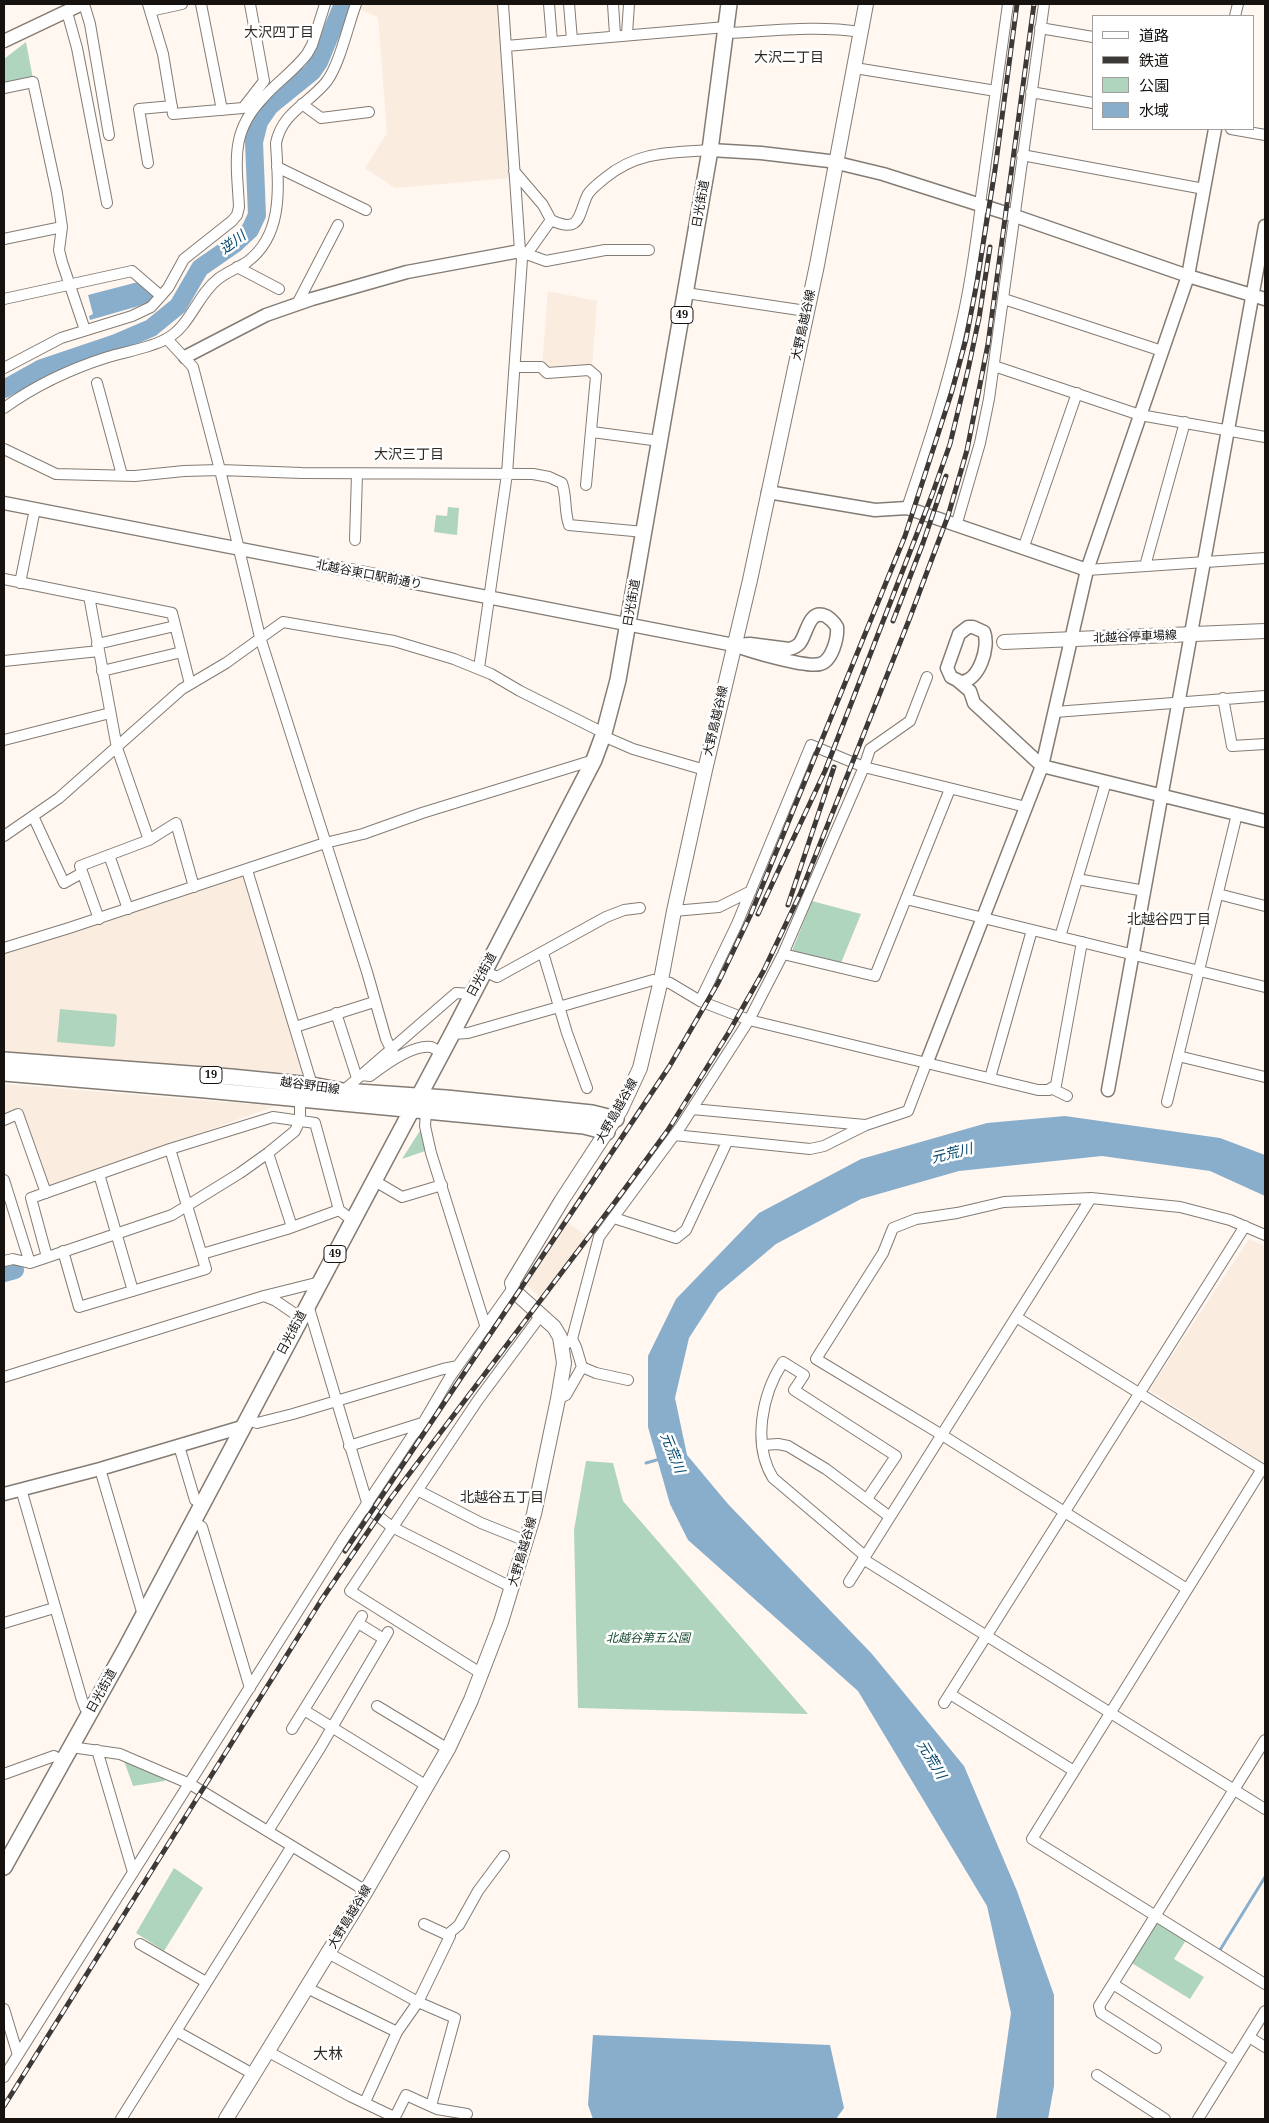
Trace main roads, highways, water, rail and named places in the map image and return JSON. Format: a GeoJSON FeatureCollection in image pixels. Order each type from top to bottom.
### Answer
{"type":"FeatureCollection","features":[{"type":"Feature","properties":{"kind":"main road","name":"日光街道"},"geometry":{"type":"LineString","coordinates":[[4,1867],[143,1615],[373,1180],[418,1111],[418,1096],[594,760],[604,734],[618,680],[710,150],[729,4]]}},
{"type":"Feature","properties":{"kind":"main road","name":"大野島越谷線"},"geometry":{"type":"LineString","coordinates":[[226,2119],[366,1891],[448,1749],[482,1674],[513,1588],[540,1488],[567,1343],[560,1337],[554,1327],[512,1288],[515,1276],[616,1119],[640,1068],[661,980],[705,770],[750,580],[837,163],[866,4]]}},
{"type":"Feature","properties":{"kind":"main road","name":"北越谷停車場線"},"geometry":{"type":"LineString","coordinates":[[1004,642],[1265,631]]}},
{"type":"Feature","properties":{"kind":"main road","name":"越谷野田線"},"geometry":{"type":"LineString","coordinates":[[4,1060],[124,1068],[312,1086],[343,1091],[418,1096],[592,1113],[616,1119]]}},
{"type":"Feature","properties":{"kind":"main road","name":"越谷野田線"},"geometry":{"type":"LineString","coordinates":[[4,1073],[584,1126],[607,1132]]}},
{"type":"Feature","properties":{"kind":"water"},"geometry":{"type":"Polygon","coordinates":[[[138,282],[154,297],[149,303],[90,320],[89,316],[93,314],[88,295],[138,282]]]}},
{"type":"Feature","properties":{"kind":"water","name":"元荒川"},"geometry":{"type":"Polygon","coordinates":[[[1065,1116],[1220,1138],[1265,1155],[1265,1196],[1210,1171],[1102,1156],[959,1171],[861,1199],[776,1244],[718,1293],[689,1338],[675,1398],[687,1455],[728,1504],[872,1654],[964,1766],[1017,1891],[1054,1995],[1054,2086],[1048,2119],[996,2119],[1011,2013],[987,1906],[858,1691],[688,1540],[670,1504],[648,1427],[648,1356],[676,1299],[759,1213],[861,1159],[987,1123],[1065,1116]]]}},
{"type":"Feature","properties":{"kind":"water"},"geometry":{"type":"Polygon","coordinates":[[[593,2035],[830,2045],[844,2108],[836,2119],[593,2119],[588,2105],[593,2035]]]}},
{"type":"Feature","properties":{"kind":"waterway","name":"逆川"},"geometry":{"type":"LineString","coordinates":[[4,389],[42,368],[116,343],[151,328],[178,306],[200,268],[236,243],[250,230],[257,215],[254,142],[259,122],[270,106],[312,72],[319,62],[343,4]]}},
{"type":"Feature","properties":{"kind":"waterway"},"geometry":{"type":"LineString","coordinates":[[4,1273],[15,1270]]}},
{"type":"Feature","properties":{"kind":"waterway","name":"元荒川"},"geometry":{"type":"LineString","coordinates":[[646,1463],[660,1459]]}},
{"type":"Feature","properties":{"kind":"waterway"},"geometry":{"type":"LineString","coordinates":[[1220,1950],[1265,1877]]}},
{"type":"Feature","properties":{"kind":"railway"},"geometry":{"type":"LineString","coordinates":[[345,1551],[669,1067],[718,983],[750,916],[905,536],[952,391],[966,339],[977,282],[995,170],[1017,4]]}},
{"type":"Feature","properties":{"kind":"railway"},"geometry":{"type":"LineString","coordinates":[[4,2106],[322,1599],[391,1498],[668,1130],[729,1032],[764,970],[801,892],[909,620],[948,516],[967,450],[988,344],[1034,4]]}},
{"type":"Feature","properties":{"kind":"railway"},"geometry":{"type":"LineString","coordinates":[[758,914],[825,771],[950,444],[979,318],[990,247]]}},
{"type":"Feature","properties":{"kind":"railway"},"geometry":{"type":"LineString","coordinates":[[893,621],[946,476]]}},
{"type":"Feature","properties":{"kind":"railway"},"geometry":{"type":"LineString","coordinates":[[788,905],[834,767]]}},
{"type":"Feature","properties":{"kind":"district","name":"大沢四丁目"},"geometry":{"type":"Point","coordinates":[279,33]}},
{"type":"Feature","properties":{"kind":"district","name":"大沢二丁目"},"geometry":{"type":"Point","coordinates":[789,58]}},
{"type":"Feature","properties":{"kind":"district","name":"大沢三丁目"},"geometry":{"type":"Point","coordinates":[409,455]}},
{"type":"Feature","properties":{"kind":"district","name":"北越谷四丁目"},"geometry":{"type":"Point","coordinates":[1169,920]}},
{"type":"Feature","properties":{"kind":"district","name":"北越谷五丁目"},"geometry":{"type":"Point","coordinates":[502,1498]}},
{"type":"Feature","properties":{"kind":"district","name":"大林"},"geometry":{"type":"Point","coordinates":[328,2055]}},
{"type":"Feature","properties":{"kind":"park label","name":"北越谷第五公園"},"geometry":{"type":"Point","coordinates":[648,1639]}}]}
